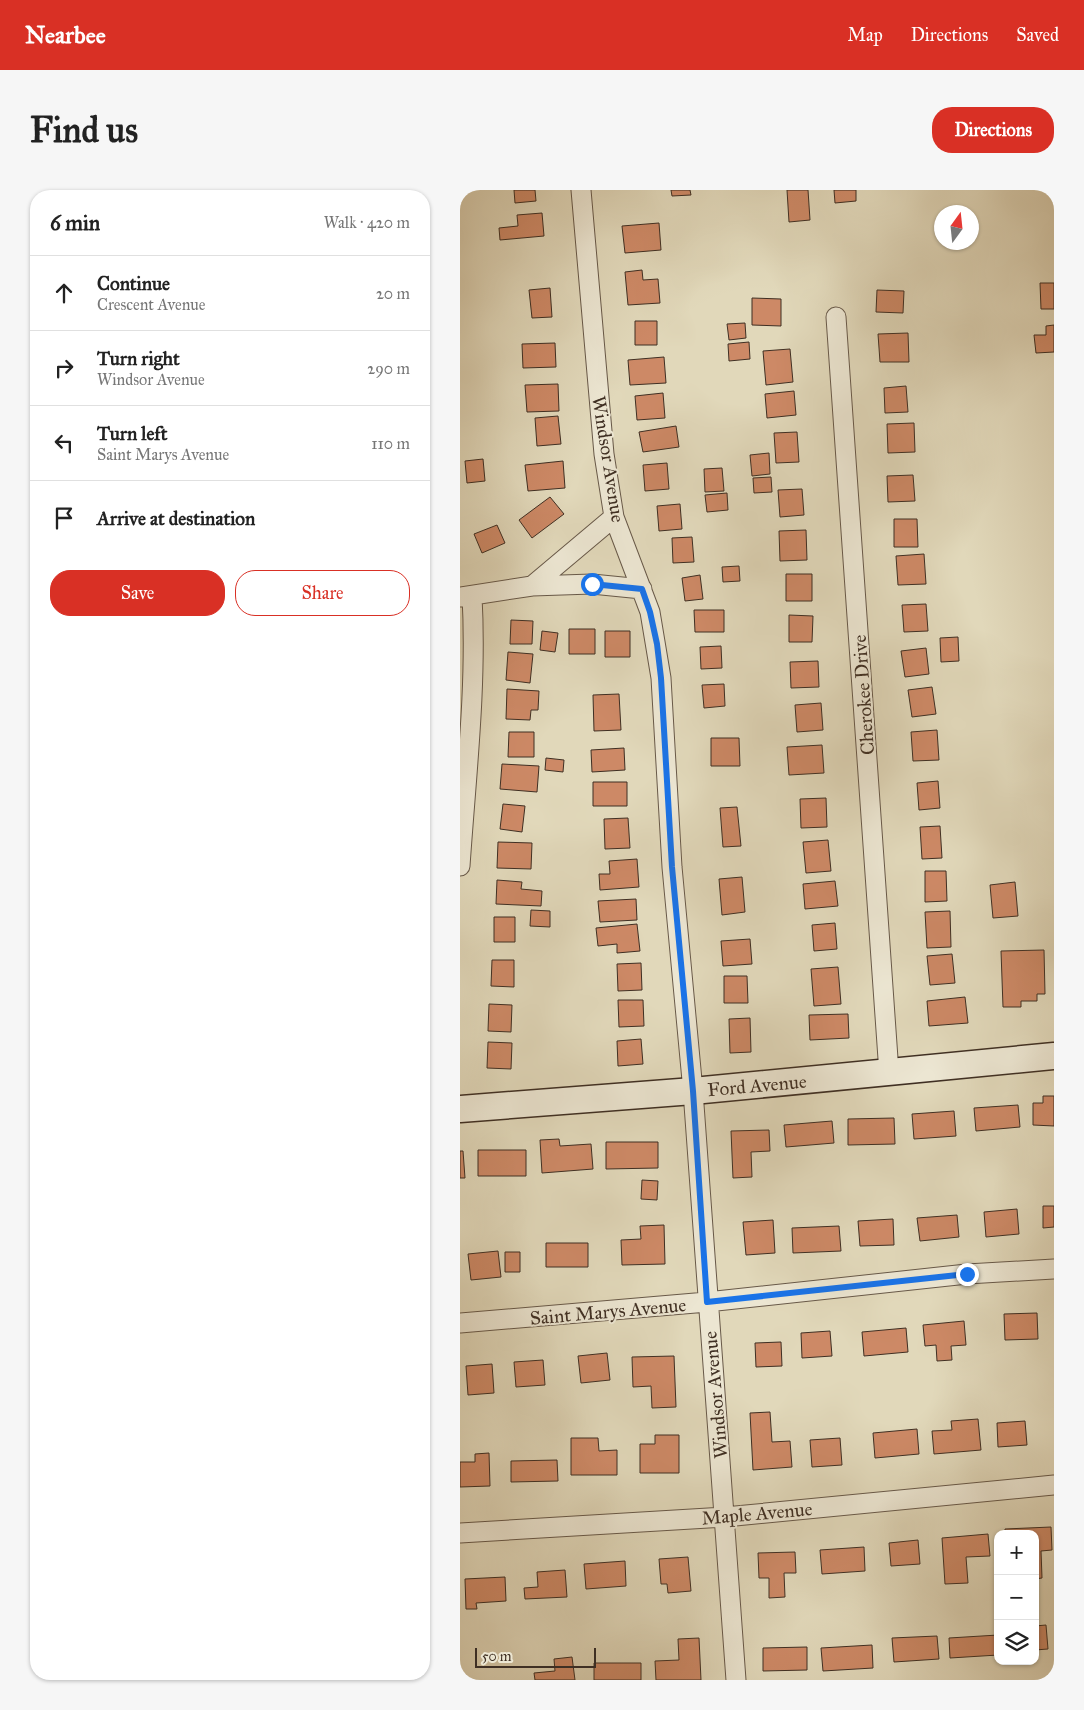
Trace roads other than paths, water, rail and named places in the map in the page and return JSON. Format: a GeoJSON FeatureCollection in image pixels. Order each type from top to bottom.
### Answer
{"type":"FeatureCollection","features":[{"type":"Feature","properties":{"kind":"street","name":"Windsor Avenue"},"geometry":{"type":"LineString","coordinates":[[581,190],[604,454],[614,517],[650,612],[657,644],[661,678],[672,867],[693,1091],[736,1680]]}},
{"type":"Feature","properties":{"kind":"street","name":"Cherokee Drive"},"geometry":{"type":"LineString","coordinates":[[836,317],[889,1073]]}},
{"type":"Feature","properties":{"kind":"street"},"geometry":{"type":"LineString","coordinates":[[532,586],[614,517]]}},
{"type":"Feature","properties":{"kind":"street"},"geometry":{"type":"LineString","coordinates":[[460,866],[474,622],[466,597],[532,586],[592,584],[642,589]]}},
{"type":"Feature","properties":{"kind":"street","name":"Ford Avenue"},"geometry":{"type":"LineString","coordinates":[[460,1109],[693,1091],[1054,1056]]}},
{"type":"Feature","properties":{"kind":"street","name":"Saint Marys Avenue"},"geometry":{"type":"LineString","coordinates":[[460,1323],[707,1302],[967,1274],[1054,1269]]}},
{"type":"Feature","properties":{"kind":"street","name":"Maple Avenue"},"geometry":{"type":"LineString","coordinates":[[460,1533],[725,1517],[1054,1485]]}}]}
